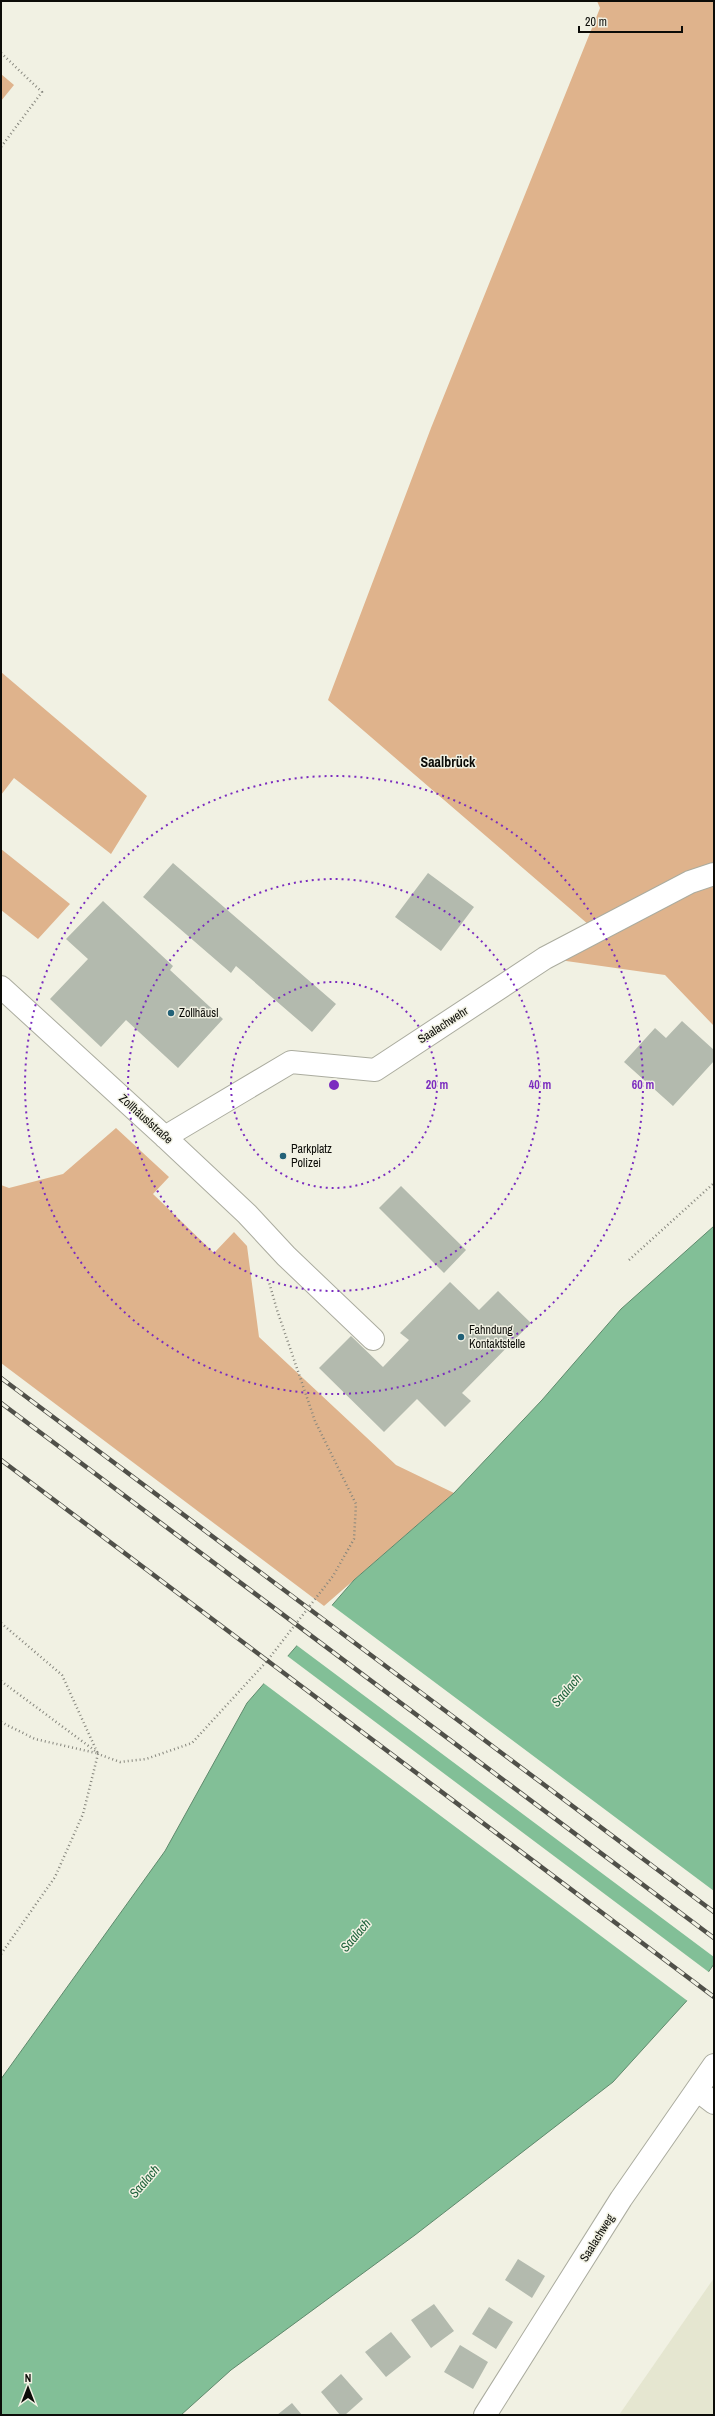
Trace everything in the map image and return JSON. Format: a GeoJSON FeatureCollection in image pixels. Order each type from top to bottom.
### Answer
{"type":"FeatureCollection","features":[{"type":"Feature","properties":{"kind":"street","name":"Saalachwehr"},"geometry":{"type":"LineString","coordinates":[[165,1137],[291,1062],[375,1070],[545,958],[690,882],[714,874]]}},
{"type":"Feature","properties":{"kind":"street","name":"Zollhäuslstraße"},"geometry":{"type":"LineString","coordinates":[[1,987],[247,1214],[286,1256],[372,1339]]}},
{"type":"Feature","properties":{"kind":"street","name":"Saalachweg"},"geometry":{"type":"LineString","coordinates":[[486,2415],[621,2199],[714,2065]]}},
{"type":"Feature","properties":{"kind":"street"},"geometry":{"type":"LineString","coordinates":[[697,2090],[714,2103]]}},
{"type":"Feature","properties":{"kind":"path"},"geometry":{"type":"LineString","coordinates":[[1,53],[42,92],[1,147]]}},
{"type":"Feature","properties":{"kind":"path"},"geometry":{"type":"LineString","coordinates":[[628,1260],[714,1183]]}},
{"type":"Feature","properties":{"kind":"path"},"geometry":{"type":"LineString","coordinates":[[1,1722],[35,1739],[98,1754],[120,1762],[140,1760],[192,1743],[267,1661],[333,1576],[354,1539],[356,1504],[315,1421],[303,1390],[268,1276]]}},
{"type":"Feature","properties":{"kind":"path"},"geometry":{"type":"LineString","coordinates":[[1,1623],[62,1675],[98,1754],[83,1814],[55,1877],[1,1954]]}},
{"type":"Feature","properties":{"kind":"path"},"geometry":{"type":"LineString","coordinates":[[1,1680],[98,1754]]}},
{"type":"Feature","properties":{"kind":"shaded area"},"geometry":{"type":"Polygon","coordinates":[[[597,1],[714,1],[714,1026],[665,975],[545,958],[596,931],[328,700],[431,428],[600,8],[597,1]]]}},
{"type":"Feature","properties":{"kind":"shaded area"},"geometry":{"type":"Polygon","coordinates":[[[1,74],[14,85],[1,101],[1,74]]]}},
{"type":"Feature","properties":{"kind":"shaded area"},"geometry":{"type":"Polygon","coordinates":[[[1,672],[147,796],[111,854],[14,778],[1,795],[1,672]]]}},
{"type":"Feature","properties":{"kind":"shaded area"},"geometry":{"type":"Polygon","coordinates":[[[1,849],[70,904],[38,939],[1,910],[1,849]]]}},
{"type":"Feature","properties":{"kind":"shaded area"},"geometry":{"type":"Polygon","coordinates":[[[116,1128],[169,1177],[153,1194],[214,1253],[234,1232],[247,1246],[259,1337],[396,1465],[454,1493],[324,1606],[1,1363],[1,1185],[9,1188],[63,1174],[116,1128]]]}},
{"type":"Feature","properties":{"kind":"shaded area"},"geometry":{"type":"Polygon","coordinates":[[[714,2278],[714,2415],[619,2415],[714,2278]]]}},
{"type":"Feature","properties":{"kind":"water","name":"Saalach"},"geometry":{"type":"Polygon","coordinates":[[[714,1226],[714,1964],[693,1994],[613,2082],[415,2235],[231,2370],[181,2415],[1,2415],[1,2079],[165,1851],[247,1703],[354,1580],[454,1493],[542,1400],[621,1309],[714,1226]]]}},
{"type":"Feature","properties":{"kind":"pier"},"geometry":{"type":"Polygon","coordinates":[[[330,1604],[714,1891],[714,1957],[295,1644],[330,1604]]]}},
{"type":"Feature","properties":{"kind":"pier"},"geometry":{"type":"Polygon","coordinates":[[[286,1655],[710,1973],[689,2002],[262,1682],[286,1655]]]}},
{"type":"Feature","properties":{"kind":"building"},"geometry":{"type":"Polygon","coordinates":[[[173,863],[336,1004],[312,1032],[236,966],[231,973],[143,897],[173,863]]]}},
{"type":"Feature","properties":{"kind":"building"},"geometry":{"type":"Polygon","coordinates":[[[428,873],[474,907],[441,951],[395,917],[428,873]]]}},
{"type":"Feature","properties":{"kind":"building"},"geometry":{"type":"Polygon","coordinates":[[[103,901],[173,966],[170,970],[223,1019],[178,1068],[126,1020],[101,1047],[50,999],[88,959],[66,939],[103,901]]]}},
{"type":"Feature","properties":{"kind":"building"},"geometry":{"type":"Polygon","coordinates":[[[682,1021],[714,1050],[714,1061],[673,1106],[624,1062],[655,1028],[666,1038],[682,1021]]]}},
{"type":"Feature","properties":{"kind":"building"},"geometry":{"type":"Polygon","coordinates":[[[401,1186],[466,1250],[444,1273],[379,1208],[401,1186]]]}},
{"type":"Feature","properties":{"kind":"building"},"geometry":{"type":"Polygon","coordinates":[[[450,1282],[479,1310],[498,1291],[531,1323],[462,1393],[471,1401],[445,1427],[417,1399],[384,1432],[319,1368],[351,1336],[383,1367],[409,1340],[400,1333],[450,1282]]]}},
{"type":"Feature","properties":{"kind":"building"},"geometry":{"type":"Polygon","coordinates":[[[518,2259],[545,2276],[532,2298],[505,2280],[518,2259]]]}},
{"type":"Feature","properties":{"kind":"building"},"geometry":{"type":"Polygon","coordinates":[[[434,2304],[454,2331],[431,2348],[411,2320],[434,2304]]]}},
{"type":"Feature","properties":{"kind":"building"},"geometry":{"type":"Polygon","coordinates":[[[489,2307],[513,2322],[496,2349],[472,2334],[489,2307]]]}},
{"type":"Feature","properties":{"kind":"building"},"geometry":{"type":"Polygon","coordinates":[[[391,2332],[411,2357],[386,2377],[365,2352],[391,2332]]]}},
{"type":"Feature","properties":{"kind":"building"},"geometry":{"type":"Polygon","coordinates":[[[460,2345],[488,2362],[473,2389],[444,2372],[460,2345]]]}},
{"type":"Feature","properties":{"kind":"building"},"geometry":{"type":"Polygon","coordinates":[[[341,2374],[363,2399],[345,2415],[340,2415],[321,2392],[341,2374]]]}},
{"type":"Feature","properties":{"kind":"building"},"geometry":{"type":"Polygon","coordinates":[[[292,2403],[302,2415],[277,2415],[292,2403]]]}},
{"type":"Feature","properties":{"kind":"railway"},"geometry":{"type":"LineString","coordinates":[[1,1378],[714,1912]]}},
{"type":"Feature","properties":{"kind":"railway"},"geometry":{"type":"LineString","coordinates":[[1,1403],[714,1938]]}},
{"type":"Feature","properties":{"kind":"railway"},"geometry":{"type":"LineString","coordinates":[[1,1460],[714,1997]]}},
{"type":"Feature","properties":{"kind":"place","name":"Zollhäusl"},"geometry":{"type":"Point","coordinates":[171,1013]}},
{"type":"Feature","properties":{"kind":"place","name":"Parkplatz Polizei"},"geometry":{"type":"Point","coordinates":[283,1156]}},
{"type":"Feature","properties":{"kind":"place","name":"Fahndung Kontaktstelle"},"geometry":{"type":"Point","coordinates":[461,1337]}},
{"type":"Feature","properties":{"kind":"district","name":"Saalbrück"},"geometry":{"type":"Point","coordinates":[448,762]}}]}
